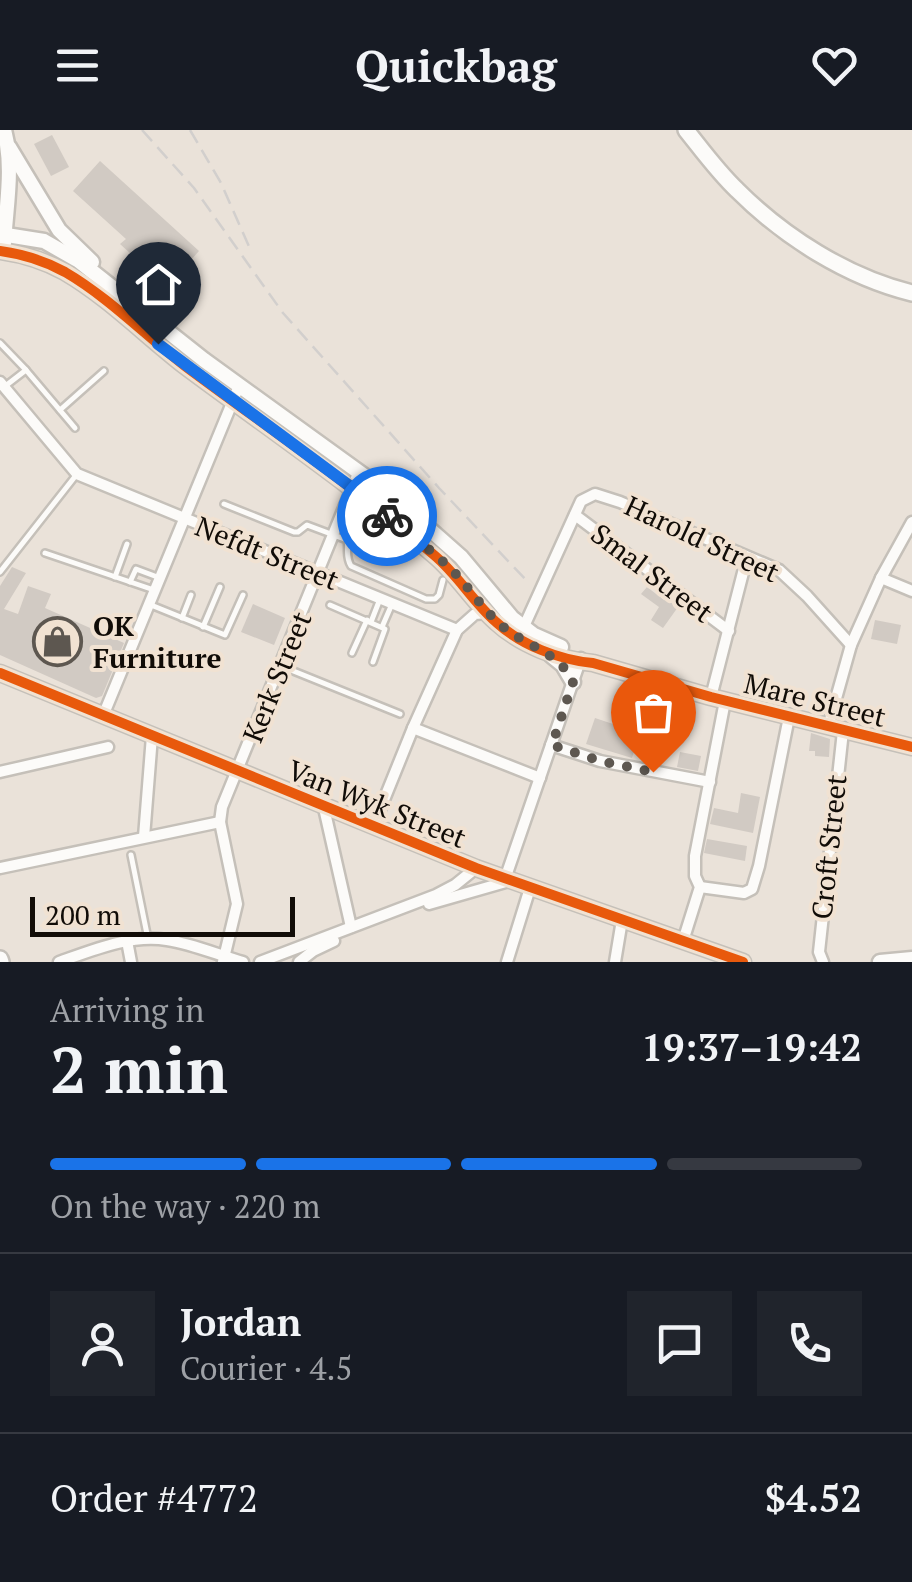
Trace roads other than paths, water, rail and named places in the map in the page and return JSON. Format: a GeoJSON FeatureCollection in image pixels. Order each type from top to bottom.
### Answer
{"type":"FeatureCollection","features":[{"type":"Feature","properties":{"kind":"main road"},"geometry":{"type":"LineString","coordinates":[[686,130],[735,188],[768,218],[853,273],[912,293]]}},
{"type":"Feature","properties":{"kind":"main road"},"geometry":{"type":"LineString","coordinates":[[839,263],[912,285]]}},
{"type":"Feature","properties":{"kind":"street"},"geometry":{"type":"LineString","coordinates":[[0,162],[5,139]]}},
{"type":"Feature","properties":{"kind":"street"},"geometry":{"type":"LineString","coordinates":[[5,139],[2,251],[42,261],[64,272],[351,487],[454,572],[496,622],[559,661],[573,682]]}},
{"type":"Feature","properties":{"kind":"street"},"geometry":{"type":"LineString","coordinates":[[5,139],[59,230],[124,295]]}},
{"type":"Feature","properties":{"kind":"street"},"geometry":{"type":"LineString","coordinates":[[2,234],[32,238],[60,248],[240,386],[359,471],[462,557],[525,637]]}},
{"type":"Feature","properties":{"kind":"street"},"geometry":{"type":"LineString","coordinates":[[2,384],[77,474]]}},
{"type":"Feature","properties":{"kind":"street"},"geometry":{"type":"LineString","coordinates":[[103,716],[240,386]]}},
{"type":"Feature","properties":{"kind":"street","name":"Kerk Street"},"geometry":{"type":"LineString","coordinates":[[220,822],[222,807],[359,471]]}},
{"type":"Feature","properties":{"kind":"street","name":"Nefdt Street"},"geometry":{"type":"LineString","coordinates":[[77,474],[457,630]]}},
{"type":"Feature","properties":{"kind":"street","name":"Harold Street"},"geometry":{"type":"LineString","coordinates":[[576,515],[586,497],[598,494],[767,564],[784,574],[851,645]]}},
{"type":"Feature","properties":{"kind":"street"},"geometry":{"type":"LineString","coordinates":[[525,637],[576,515]]}},
{"type":"Feature","properties":{"kind":"street","name":"Smal Street"},"geometry":{"type":"LineString","coordinates":[[576,515],[728,631]]}},
{"type":"Feature","properties":{"kind":"street","name":"Croft Street"},"geometry":{"type":"LineString","coordinates":[[823,962],[819,952],[836,729],[851,645],[880,578],[910,528]]}},
{"type":"Feature","properties":{"kind":"street"},"geometry":{"type":"LineString","coordinates":[[683,942],[700,886],[694,864],[710,782],[728,631],[747,558]]}},
{"type":"Feature","properties":{"kind":"street"},"geometry":{"type":"LineString","coordinates":[[476,575],[488,613]]}},
{"type":"Feature","properties":{"kind":"street"},"geometry":{"type":"LineString","coordinates":[[880,578],[912,591]]}},
{"type":"Feature","properties":{"kind":"street"},"geometry":{"type":"LineString","coordinates":[[373,827],[457,630],[475,614],[504,611]]}},
{"type":"Feature","properties":{"kind":"street","name":"Mare Street"},"geometry":{"type":"LineString","coordinates":[[525,637],[585,660],[718,699],[912,747]]}},
{"type":"Feature","properties":{"kind":"street"},"geometry":{"type":"LineString","coordinates":[[299,962],[354,932],[507,880],[573,682],[585,660]]}},
{"type":"Feature","properties":{"kind":"street","name":"Van Wyk Street"},"geometry":{"type":"LineString","coordinates":[[0,674],[476,868],[742,962]]}},
{"type":"Feature","properties":{"kind":"street"},"geometry":{"type":"LineString","coordinates":[[700,886],[744,893],[752,889],[789,717]]}},
{"type":"Feature","properties":{"kind":"street"},"geometry":{"type":"LineString","coordinates":[[413,728],[540,778]]}},
{"type":"Feature","properties":{"kind":"street"},"geometry":{"type":"LineString","coordinates":[[144,837],[152,736]]}},
{"type":"Feature","properties":{"kind":"street"},"geometry":{"type":"LineString","coordinates":[[552,745],[614,764],[710,782]]}},
{"type":"Feature","properties":{"kind":"street"},"geometry":{"type":"LineString","coordinates":[[0,772],[108,747]]}},
{"type":"Feature","properties":{"kind":"street"},"geometry":{"type":"LineString","coordinates":[[324,808],[351,927]]}},
{"type":"Feature","properties":{"kind":"street"},"geometry":{"type":"LineString","coordinates":[[0,868],[220,822],[237,904],[223,959]]}},
{"type":"Feature","properties":{"kind":"street"},"geometry":{"type":"LineString","coordinates":[[260,962],[436,896],[476,868]]}},
{"type":"Feature","properties":{"kind":"street"},"geometry":{"type":"LineString","coordinates":[[507,962],[530,888]]}},
{"type":"Feature","properties":{"kind":"street"},"geometry":{"type":"LineString","coordinates":[[614,962],[622,920]]}},
{"type":"Feature","properties":{"kind":"street"},"geometry":{"type":"LineString","coordinates":[[59,962],[148,938],[171,940],[243,962]]}},
{"type":"Feature","properties":{"kind":"street"},"geometry":{"type":"LineString","coordinates":[[127,941],[131,962]]}},
{"type":"Feature","properties":{"kind":"street"},"geometry":{"type":"LineString","coordinates":[[880,962],[912,959]]}},
{"type":"Feature","properties":{"kind":"lane"},"geometry":{"type":"LineString","coordinates":[[0,342],[75,428]]}},
{"type":"Feature","properties":{"kind":"lane"},"geometry":{"type":"LineString","coordinates":[[2,384],[26,370]]}},
{"type":"Feature","properties":{"kind":"lane"},"geometry":{"type":"LineString","coordinates":[[60,410],[104,371]]}},
{"type":"Feature","properties":{"kind":"lane"},"geometry":{"type":"LineString","coordinates":[[0,572],[77,474]]}},
{"type":"Feature","properties":{"kind":"lane"},"geometry":{"type":"LineString","coordinates":[[224,504],[294,532],[307,525],[334,534],[346,540],[346,558],[351,566],[426,599],[439,595],[443,580]]}},
{"type":"Feature","properties":{"kind":"lane"},"geometry":{"type":"LineString","coordinates":[[116,576],[127,544]]}},
{"type":"Feature","properties":{"kind":"lane"},"geometry":{"type":"LineString","coordinates":[[45,553],[154,590]]}},
{"type":"Feature","properties":{"kind":"lane"},"geometry":{"type":"LineString","coordinates":[[130,582],[136,569],[160,578]]}},
{"type":"Feature","properties":{"kind":"lane"},"geometry":{"type":"LineString","coordinates":[[203,627],[220,587]]}},
{"type":"Feature","properties":{"kind":"lane"},"geometry":{"type":"LineString","coordinates":[[182,618],[191,595]]}},
{"type":"Feature","properties":{"kind":"lane"},"geometry":{"type":"LineString","coordinates":[[148,604],[221,635],[226,634],[243,595]]}},
{"type":"Feature","properties":{"kind":"lane"},"geometry":{"type":"LineString","coordinates":[[352,653],[369,621],[386,602]]}},
{"type":"Feature","properties":{"kind":"lane"},"geometry":{"type":"LineString","coordinates":[[382,627],[386,602]]}},
{"type":"Feature","properties":{"kind":"lane"},"geometry":{"type":"LineString","coordinates":[[330,605],[382,627],[385,631],[373,662]]}},
{"type":"Feature","properties":{"kind":"lane"},"geometry":{"type":"LineString","coordinates":[[282,666],[400,714]]}},
{"type":"Feature","properties":{"kind":"lane"},"geometry":{"type":"LineString","coordinates":[[132,856],[148,938]]}},
{"type":"Feature","properties":{"kind":"railway"},"geometry":{"type":"LineString","coordinates":[[142,130],[194,188],[283,313],[527,581]]}},
{"type":"Feature","properties":{"kind":"railway"},"geometry":{"type":"LineString","coordinates":[[190,130],[221,183],[251,251]]}},
{"type":"Feature","properties":{"kind":"place","name":"OK Furniture"},"geometry":{"type":"Point","coordinates":[58,642]}}]}
